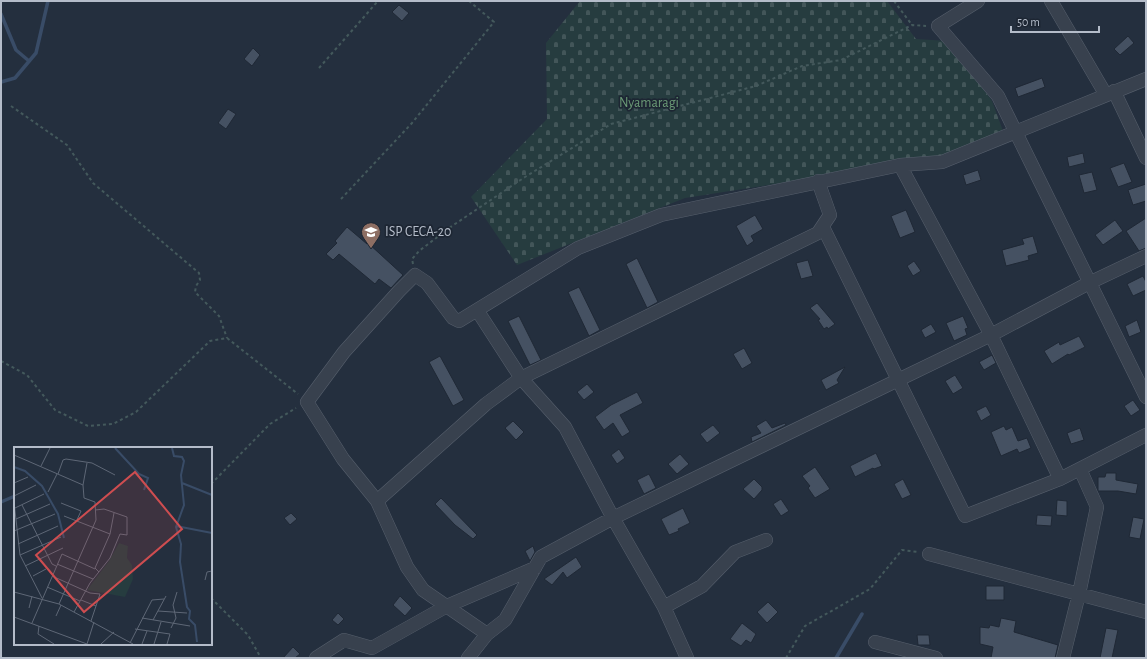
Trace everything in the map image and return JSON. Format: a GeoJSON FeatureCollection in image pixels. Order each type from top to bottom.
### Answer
{"type":"FeatureCollection","features":[{"type":"Feature","properties":{"kind":"street"},"geometry":{"type":"LineString","coordinates":[[978,1],[938,26],[998,96],[1146,397]]}},
{"type":"Feature","properties":{"kind":"street"},"geometry":{"type":"LineString","coordinates":[[1050,1],[1110,93],[1146,158]]}},
{"type":"Feature","properties":{"kind":"street"},"geometry":{"type":"LineString","coordinates":[[487,634],[423,590],[407,567],[377,501],[343,459],[307,402],[344,352],[399,291],[415,276],[427,283],[453,318],[459,321],[578,248],[660,215],[900,165],[942,162],[1146,79]]}},
{"type":"Feature","properties":{"kind":"street"},"geometry":{"type":"LineString","coordinates":[[900,165],[991,335],[1060,479]]}},
{"type":"Feature","properties":{"kind":"street"},"geometry":{"type":"LineString","coordinates":[[377,501],[486,404],[521,378],[818,234],[830,215],[818,181]]}},
{"type":"Feature","properties":{"kind":"street"},"geometry":{"type":"LineString","coordinates":[[823,227],[965,516],[1060,479],[1146,435]]}},
{"type":"Feature","properties":{"kind":"street"},"geometry":{"type":"LineString","coordinates":[[468,658],[487,634],[505,620],[541,557],[613,518],[991,335],[1089,283],[1146,256]]}},
{"type":"Feature","properties":{"kind":"street"},"geometry":{"type":"LineString","coordinates":[[477,310],[521,378],[565,427],[613,518],[664,607],[687,658]]}},
{"type":"Feature","properties":{"kind":"street"},"geometry":{"type":"LineString","coordinates":[[1063,658],[1079,594],[1097,507],[1080,469]]}},
{"type":"Feature","properties":{"kind":"street"},"geometry":{"type":"LineString","coordinates":[[664,607],[702,586],[735,552],[766,540]]}},
{"type":"Feature","properties":{"kind":"street"},"geometry":{"type":"LineString","coordinates":[[929,554],[1146,612]]}},
{"type":"Feature","properties":{"kind":"street"},"geometry":{"type":"LineString","coordinates":[[316,658],[344,640],[372,648],[447,606],[535,568]]}},
{"type":"Feature","properties":{"kind":"street"},"geometry":{"type":"LineString","coordinates":[[875,642],[936,658]]}},
{"type":"Feature","properties":{"kind":"path"},"geometry":{"type":"LineString","coordinates":[[319,68],[378,1]]}},
{"type":"Feature","properties":{"kind":"path"},"geometry":{"type":"LineString","coordinates":[[341,199],[412,123],[494,22],[469,1]]}},
{"type":"Feature","properties":{"kind":"path"},"geometry":{"type":"LineString","coordinates":[[894,1],[912,25]]}},
{"type":"Feature","properties":{"kind":"path"},"geometry":{"type":"LineString","coordinates":[[415,276],[412,259],[419,251],[452,226],[525,177],[611,124],[756,86],[802,66],[841,60],[912,25],[938,26]]}},
{"type":"Feature","properties":{"kind":"path"},"geometry":{"type":"LineString","coordinates":[[11,106],[67,145],[93,183],[199,273],[200,280],[196,286],[196,292],[218,316],[227,338],[307,402],[270,424],[212,483]]}},
{"type":"Feature","properties":{"kind":"path"},"geometry":{"type":"LineString","coordinates":[[1,361],[28,375],[55,410],[88,426],[113,424],[136,412],[210,341],[227,338]]}},
{"type":"Feature","properties":{"kind":"path"},"geometry":{"type":"LineString","coordinates":[[786,658],[805,626],[870,589],[902,550],[929,554]]}},
{"type":"Feature","properties":{"kind":"path"},"geometry":{"type":"LineString","coordinates":[[212,599],[248,635],[261,658]]}},
{"type":"Feature","properties":{"kind":"green space","name":"Nyamaragi"},"geometry":{"type":"Polygon","coordinates":[[[580,1],[887,1],[916,39],[948,41],[992,101],[1003,131],[935,159],[685,198],[517,265],[471,197],[547,119],[546,43],[580,1]]]}},
{"type":"Feature","properties":{"kind":"building"},"geometry":{"type":"Polygon","coordinates":[[[399,5],[409,13],[402,21],[392,12],[399,5]]]}},
{"type":"Feature","properties":{"kind":"building"},"geometry":{"type":"Polygon","coordinates":[[[1128,36],[1134,43],[1120,55],[1114,49],[1128,36]]]}},
{"type":"Feature","properties":{"kind":"building"},"geometry":{"type":"Polygon","coordinates":[[[253,48],[260,55],[252,66],[244,59],[253,48]]]}},
{"type":"Feature","properties":{"kind":"building"},"geometry":{"type":"Polygon","coordinates":[[[1042,78],[1045,87],[1018,97],[1015,88],[1042,78]]]}},
{"type":"Feature","properties":{"kind":"building"},"geometry":{"type":"Polygon","coordinates":[[[228,109],[236,114],[226,129],[218,123],[228,109]]]}},
{"type":"Feature","properties":{"kind":"building"},"geometry":{"type":"Polygon","coordinates":[[[1083,153],[1085,163],[1069,167],[1067,157],[1083,153]]]}},
{"type":"Feature","properties":{"kind":"building"},"geometry":{"type":"Polygon","coordinates":[[[1124,163],[1132,182],[1118,187],[1110,168],[1124,163]]]}},
{"type":"Feature","properties":{"kind":"building"},"geometry":{"type":"Polygon","coordinates":[[[978,170],[981,180],[966,185],[963,175],[978,170]]]}},
{"type":"Feature","properties":{"kind":"building"},"geometry":{"type":"Polygon","coordinates":[[[1092,172],[1097,190],[1084,193],[1079,175],[1092,172]]]}},
{"type":"Feature","properties":{"kind":"building"},"geometry":{"type":"Polygon","coordinates":[[[1146,184],[1146,201],[1133,205],[1128,190],[1146,184]]]}},
{"type":"Feature","properties":{"kind":"building"},"geometry":{"type":"Polygon","coordinates":[[[906,210],[915,232],[900,238],[891,216],[906,210]]]}},
{"type":"Feature","properties":{"kind":"building"},"geometry":{"type":"Polygon","coordinates":[[[755,215],[763,229],[751,236],[754,241],[747,246],[736,226],[755,215]]]}},
{"type":"Feature","properties":{"kind":"building"},"geometry":{"type":"Polygon","coordinates":[[[1146,218],[1146,248],[1139,251],[1126,231],[1146,218]]]}},
{"type":"Feature","properties":{"kind":"building"},"geometry":{"type":"Polygon","coordinates":[[[1115,220],[1123,231],[1103,245],[1095,235],[1115,220]]]}},
{"type":"Feature","properties":{"kind":"building"},"geometry":{"type":"Polygon","coordinates":[[[347,227],[367,244],[368,243],[403,275],[391,288],[379,279],[375,284],[339,254],[333,260],[326,254],[337,243],[335,241],[347,227]]]}},
{"type":"Feature","properties":{"kind":"building"},"geometry":{"type":"Polygon","coordinates":[[[1033,236],[1038,253],[1028,256],[1029,260],[1006,266],[1002,250],[1024,244],[1022,239],[1033,236]]]}},
{"type":"Feature","properties":{"kind":"building"},"geometry":{"type":"Polygon","coordinates":[[[637,258],[658,302],[647,308],[626,264],[637,258]]]}},
{"type":"Feature","properties":{"kind":"building"},"geometry":{"type":"Polygon","coordinates":[[[808,260],[813,276],[801,279],[796,263],[808,260]]]}},
{"type":"Feature","properties":{"kind":"building"},"geometry":{"type":"Polygon","coordinates":[[[914,261],[921,271],[913,276],[907,266],[914,261]]]}},
{"type":"Feature","properties":{"kind":"building"},"geometry":{"type":"Polygon","coordinates":[[[1143,276],[1146,282],[1146,290],[1133,296],[1127,284],[1143,276]]]}},
{"type":"Feature","properties":{"kind":"building"},"geometry":{"type":"Polygon","coordinates":[[[579,287],[600,330],[589,336],[568,292],[579,287]]]}},
{"type":"Feature","properties":{"kind":"building"},"geometry":{"type":"Polygon","coordinates":[[[817,303],[835,324],[828,329],[827,327],[824,329],[818,320],[820,319],[810,308],[817,303]]]}},
{"type":"Feature","properties":{"kind":"building"},"geometry":{"type":"Polygon","coordinates":[[[519,316],[541,360],[530,365],[508,321],[519,316]]]}},
{"type":"Feature","properties":{"kind":"building"},"geometry":{"type":"Polygon","coordinates":[[[963,316],[968,328],[965,329],[967,335],[954,341],[946,323],[963,316]]]}},
{"type":"Feature","properties":{"kind":"building"},"geometry":{"type":"Polygon","coordinates":[[[1137,320],[1141,332],[1129,337],[1125,326],[1137,320]]]}},
{"type":"Feature","properties":{"kind":"building"},"geometry":{"type":"Polygon","coordinates":[[[931,324],[936,332],[925,338],[921,330],[931,324]]]}},
{"type":"Feature","properties":{"kind":"building"},"geometry":{"type":"Polygon","coordinates":[[[1079,336],[1085,347],[1069,355],[1068,354],[1052,364],[1044,351],[1059,342],[1060,345],[1079,336]]]}},
{"type":"Feature","properties":{"kind":"building"},"geometry":{"type":"Polygon","coordinates":[[[744,348],[752,363],[742,369],[733,354],[744,348]]]}},
{"type":"Feature","properties":{"kind":"building"},"geometry":{"type":"Polygon","coordinates":[[[992,355],[996,363],[984,370],[979,362],[992,355]]]}},
{"type":"Feature","properties":{"kind":"building"},"geometry":{"type":"Polygon","coordinates":[[[440,356],[464,400],[453,406],[429,362],[440,356]]]}},
{"type":"Feature","properties":{"kind":"building"},"geometry":{"type":"Polygon","coordinates":[[[845,367],[837,380],[839,383],[826,390],[821,380],[845,367]]]}},
{"type":"Feature","properties":{"kind":"building"},"geometry":{"type":"Polygon","coordinates":[[[955,375],[963,388],[953,394],[945,381],[955,375]]]}},
{"type":"Feature","properties":{"kind":"building"},"geometry":{"type":"Polygon","coordinates":[[[587,384],[594,392],[584,400],[577,392],[587,384]]]}},
{"type":"Feature","properties":{"kind":"building"},"geometry":{"type":"Polygon","coordinates":[[[637,392],[643,403],[620,415],[630,432],[622,437],[613,423],[604,430],[595,417],[611,405],[637,392]]]}},
{"type":"Feature","properties":{"kind":"building"},"geometry":{"type":"Polygon","coordinates":[[[1133,400],[1140,410],[1131,416],[1124,406],[1133,400]]]}},
{"type":"Feature","properties":{"kind":"building"},"geometry":{"type":"Polygon","coordinates":[[[986,406],[991,415],[981,421],[976,411],[986,406]]]}},
{"type":"Feature","properties":{"kind":"building"},"geometry":{"type":"Polygon","coordinates":[[[766,420],[772,428],[785,423],[786,425],[752,442],[751,437],[761,433],[756,426],[766,420]]]}},
{"type":"Feature","properties":{"kind":"building"},"geometry":{"type":"Polygon","coordinates":[[[513,421],[524,432],[516,440],[505,428],[513,421]]]}},
{"type":"Feature","properties":{"kind":"building"},"geometry":{"type":"Polygon","coordinates":[[[713,425],[720,433],[707,443],[700,434],[713,425]]]}},
{"type":"Feature","properties":{"kind":"building"},"geometry":{"type":"Polygon","coordinates":[[[1004,426],[1006,430],[1012,427],[1018,441],[1027,438],[1031,448],[1019,453],[1017,449],[1001,456],[991,432],[1004,426]]]}},
{"type":"Feature","properties":{"kind":"building"},"geometry":{"type":"Polygon","coordinates":[[[1080,428],[1084,440],[1071,444],[1067,433],[1080,428]]]}},
{"type":"Feature","properties":{"kind":"building"},"geometry":{"type":"Polygon","coordinates":[[[619,449],[625,458],[617,464],[611,455],[619,449]]]}},
{"type":"Feature","properties":{"kind":"building"},"geometry":{"type":"Polygon","coordinates":[[[876,453],[882,466],[873,468],[855,477],[850,466],[876,453]]]}},
{"type":"Feature","properties":{"kind":"building"},"geometry":{"type":"Polygon","coordinates":[[[680,454],[689,464],[677,474],[668,464],[680,454]]]}},
{"type":"Feature","properties":{"kind":"building"},"geometry":{"type":"Polygon","coordinates":[[[815,467],[830,489],[815,498],[808,488],[810,486],[802,476],[815,467]]]}},
{"type":"Feature","properties":{"kind":"building"},"geometry":{"type":"Polygon","coordinates":[[[1106,473],[1116,473],[1116,480],[1138,484],[1136,494],[1118,491],[1098,491],[1098,477],[1105,477],[1106,473]]]}},
{"type":"Feature","properties":{"kind":"building"},"geometry":{"type":"Polygon","coordinates":[[[649,474],[656,488],[644,494],[637,480],[649,474]]]}},
{"type":"Feature","properties":{"kind":"building"},"geometry":{"type":"Polygon","coordinates":[[[754,479],[762,487],[762,490],[754,499],[743,489],[754,479]]]}},
{"type":"Feature","properties":{"kind":"building"},"geometry":{"type":"Polygon","coordinates":[[[903,479],[911,495],[902,499],[894,484],[903,479]]]}},
{"type":"Feature","properties":{"kind":"building"},"geometry":{"type":"Polygon","coordinates":[[[441,498],[477,535],[473,539],[455,525],[435,504],[441,498]]]}},
{"type":"Feature","properties":{"kind":"building"},"geometry":{"type":"Polygon","coordinates":[[[781,499],[789,511],[781,516],[773,504],[781,499]]]}},
{"type":"Feature","properties":{"kind":"building"},"geometry":{"type":"Polygon","coordinates":[[[1057,500],[1067,501],[1067,516],[1056,515],[1057,500]]]}},
{"type":"Feature","properties":{"kind":"building"},"geometry":{"type":"Polygon","coordinates":[[[683,508],[690,523],[678,529],[679,531],[669,535],[661,519],[683,508]]]}},
{"type":"Feature","properties":{"kind":"building"},"geometry":{"type":"Polygon","coordinates":[[[291,513],[297,519],[290,525],[284,518],[291,513]]]}},
{"type":"Feature","properties":{"kind":"building"},"geometry":{"type":"Polygon","coordinates":[[[1037,515],[1052,516],[1051,526],[1036,525],[1037,515]]]}},
{"type":"Feature","properties":{"kind":"building"},"geometry":{"type":"Polygon","coordinates":[[[1133,517],[1144,519],[1140,539],[1129,537],[1133,517]]]}},
{"type":"Feature","properties":{"kind":"building"},"geometry":{"type":"Polygon","coordinates":[[[533,546],[535,552],[530,561],[525,551],[533,546]]]}},
{"type":"Feature","properties":{"kind":"building"},"geometry":{"type":"Polygon","coordinates":[[[576,557],[582,567],[567,578],[563,572],[552,585],[544,579],[576,557]]]}},
{"type":"Feature","properties":{"kind":"building"},"geometry":{"type":"Polygon","coordinates":[[[986,586],[1004,586],[1004,600],[986,600],[986,586]]]}},
{"type":"Feature","properties":{"kind":"building"},"geometry":{"type":"Polygon","coordinates":[[[400,596],[412,608],[405,616],[393,605],[400,596]]]}},
{"type":"Feature","properties":{"kind":"building"},"geometry":{"type":"Polygon","coordinates":[[[768,602],[778,612],[767,623],[757,612],[768,602]]]}},
{"type":"Feature","properties":{"kind":"building"},"geometry":{"type":"Polygon","coordinates":[[[338,613],[344,619],[338,625],[332,620],[338,613]]]}},
{"type":"Feature","properties":{"kind":"building"},"geometry":{"type":"Polygon","coordinates":[[[1001,618],[1016,621],[1014,632],[1058,645],[1055,658],[991,658],[993,647],[980,644],[980,627],[989,628],[990,625],[999,627],[1001,618]]]}},
{"type":"Feature","properties":{"kind":"building"},"geometry":{"type":"Polygon","coordinates":[[[742,623],[756,634],[751,643],[746,640],[741,646],[730,639],[742,623]]]}},
{"type":"Feature","properties":{"kind":"building"},"geometry":{"type":"Polygon","coordinates":[[[1106,628],[1118,630],[1112,658],[1100,658],[1106,628]]]}},
{"type":"Feature","properties":{"kind":"building"},"geometry":{"type":"Polygon","coordinates":[[[917,635],[929,635],[930,645],[918,645],[917,635]]]}},
{"type":"Feature","properties":{"kind":"building"},"geometry":{"type":"Polygon","coordinates":[[[293,647],[300,654],[295,658],[283,658],[293,647]]]}},
{"type":"Feature","properties":{"kind":"waterway"},"geometry":{"type":"LineString","coordinates":[[1,82],[15,78],[36,53],[48,1]]}},
{"type":"Feature","properties":{"kind":"waterway"},"geometry":{"type":"LineString","coordinates":[[1,14],[16,50],[29,61]]}},
{"type":"Feature","properties":{"kind":"waterway"},"geometry":{"type":"LineString","coordinates":[[1,502],[14,496]]}},
{"type":"Feature","properties":{"kind":"waterway"},"geometry":{"type":"LineString","coordinates":[[836,658],[862,614]]}},
{"type":"Feature","properties":{"kind":"place","name":"ISP CECA-20"},"geometry":{"type":"Point","coordinates":[371,249]}}]}
